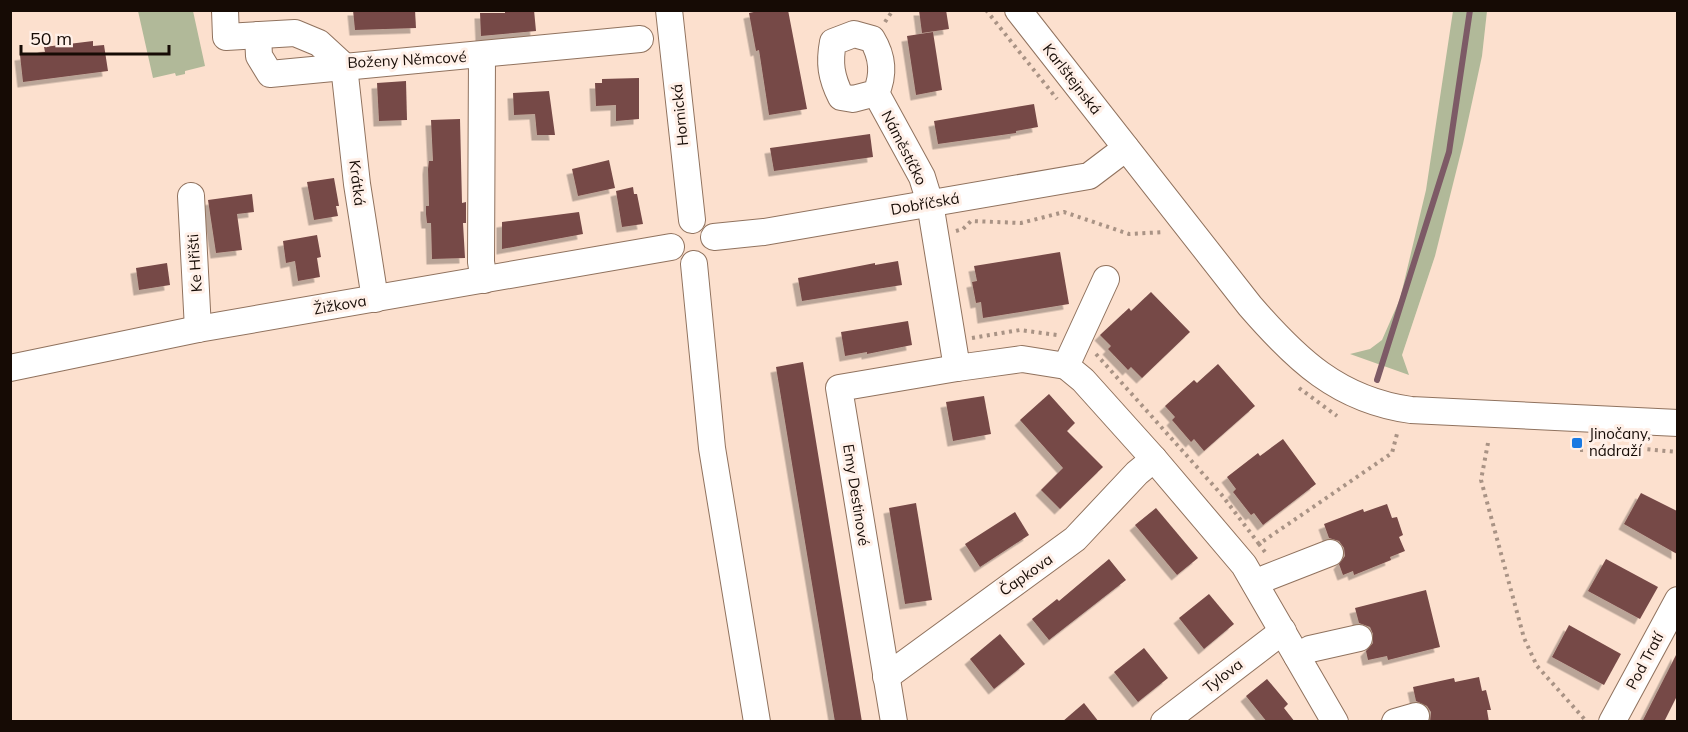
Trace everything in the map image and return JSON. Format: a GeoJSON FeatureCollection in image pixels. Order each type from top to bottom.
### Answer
{"type":"FeatureCollection","features":[{"type":"Feature","properties":{"kind":"street","name":"Boženy Němcové"},"geometry":{"type":"LineString","coordinates":[[225,10],[226,37],[295,33],[319,43],[344,66],[482,56],[640,39]]}},
{"type":"Feature","properties":{"kind":"street","name":"Hornická"},"geometry":{"type":"LineString","coordinates":[[669,10],[692,220]]}},
{"type":"Feature","properties":{"kind":"street","name":"Karlštejnská"},"geometry":{"type":"LineString","coordinates":[[1018,10],[1256,314],[1283,344],[1329,382],[1392,408],[1677,423]]}},
{"type":"Feature","properties":{"kind":"street"},"geometry":{"type":"LineString","coordinates":[[258,35],[259,56],[270,74],[344,66]]}},
{"type":"Feature","properties":{"kind":"street","name":"Boženy Němcové"},"geometry":{"type":"LineString","coordinates":[[482,56],[481,262],[484,280]]}},
{"type":"Feature","properties":{"kind":"street","name":"Krátká"},"geometry":{"type":"LineString","coordinates":[[344,66],[357,184],[375,299]]}},
{"type":"Feature","properties":{"kind":"street","name":"Náměstíčko"},"geometry":{"type":"LineString","coordinates":[[876,93],[922,177],[930,203]]}},
{"type":"Feature","properties":{"kind":"street","name":"Dobříčská"},"geometry":{"type":"LineString","coordinates":[[714,237],[764,232],[1089,176],[1126,148]]}},
{"type":"Feature","properties":{"kind":"street","name":"Ke Hřišti"},"geometry":{"type":"LineString","coordinates":[[191,196],[198,329]]}},
{"type":"Feature","properties":{"kind":"street"},"geometry":{"type":"LineString","coordinates":[[930,203],[957,368]]}},
{"type":"Feature","properties":{"kind":"street"},"geometry":{"type":"LineString","coordinates":[[692,220],[706,224],[714,237],[712,252],[702,262],[694,264],[680,260],[671,247],[673,232],[684,221],[692,220]]}},
{"type":"Feature","properties":{"kind":"street","name":"Žižkova"},"geometry":{"type":"LineString","coordinates":[[10,368],[198,329],[671,247]]}},
{"type":"Feature","properties":{"kind":"street"},"geometry":{"type":"LineString","coordinates":[[694,264],[712,448],[757,722]]}},
{"type":"Feature","properties":{"kind":"street"},"geometry":{"type":"LineString","coordinates":[[1106,279],[1061,354],[1154,459],[1250,575],[1335,722]]}},
{"type":"Feature","properties":{"kind":"street","name":"Emy Destinové"},"geometry":{"type":"LineString","coordinates":[[894,722],[838,388],[957,368],[1061,354]]}},
{"type":"Feature","properties":{"kind":"street","name":"Čapkova"},"geometry":{"type":"LineString","coordinates":[[886,676],[1075,539],[1137,473],[1154,459]]}},
{"type":"Feature","properties":{"kind":"street"},"geometry":{"type":"LineString","coordinates":[[1250,575],[1266,578],[1330,553]]}},
{"type":"Feature","properties":{"kind":"street","name":"Pod Tratí"},"geometry":{"type":"LineString","coordinates":[[1612,722],[1677,600]]}},
{"type":"Feature","properties":{"kind":"street","name":"Tylova"},"geometry":{"type":"LineString","coordinates":[[1164,722],[1282,631]]}},
{"type":"Feature","properties":{"kind":"street"},"geometry":{"type":"LineString","coordinates":[[1298,656],[1310,650],[1359,638]]}},
{"type":"Feature","properties":{"kind":"path"},"geometry":{"type":"LineString","coordinates":[[986,10],[1059,102]]}},
{"type":"Feature","properties":{"kind":"path"},"geometry":{"type":"LineString","coordinates":[[935,236],[963,229],[971,221],[1020,223],[1064,212],[1130,234],[1164,232]]}},
{"type":"Feature","properties":{"kind":"path"},"geometry":{"type":"LineString","coordinates":[[967,328],[969,339],[1020,330],[1058,335],[1061,354]]}},
{"type":"Feature","properties":{"kind":"path"},"geometry":{"type":"LineString","coordinates":[[1091,359],[1096,354],[1110,368],[1221,494],[1259,544],[1267,555],[1250,575]]}},
{"type":"Feature","properties":{"kind":"path"},"geometry":{"type":"LineString","coordinates":[[1259,544],[1392,453],[1398,430]]}},
{"type":"Feature","properties":{"kind":"path"},"geometry":{"type":"LineString","coordinates":[[1488,443],[1481,480],[1524,638],[1537,666],[1587,722]]}},
{"type":"Feature","properties":{"kind":"path"},"geometry":{"type":"LineString","coordinates":[[1580,450],[1632,448],[1677,452]]}},
{"type":"Feature","properties":{"kind":"green space"},"geometry":{"type":"Polygon","coordinates":[[[138,11],[193,11],[205,66],[185,71],[185,74],[176,76],[175,73],[153,78],[138,11]]]}},
{"type":"Feature","properties":{"kind":"green space"},"geometry":{"type":"Polygon","coordinates":[[[1453,11],[1487,11],[1482,56],[1435,256],[1402,355],[1409,375],[1350,354],[1370,349],[1382,340],[1400,299],[1426,190],[1453,11]]]}},
{"type":"Feature","properties":{"kind":"building"},"geometry":{"type":"Polygon","coordinates":[[[353,10],[415,10],[416,28],[355,30],[353,10]]]}},
{"type":"Feature","properties":{"kind":"building"},"geometry":{"type":"Polygon","coordinates":[[[505,10],[534,10],[536,31],[481,36],[480,13],[505,13],[505,10]]]}},
{"type":"Feature","properties":{"kind":"building"},"geometry":{"type":"Polygon","coordinates":[[[763,10],[788,10],[807,109],[769,115],[759,50],[756,51],[749,13],[763,10]]]}},
{"type":"Feature","properties":{"kind":"building"},"geometry":{"type":"Polygon","coordinates":[[[919,10],[946,10],[949,29],[922,33],[919,10]]]}},
{"type":"Feature","properties":{"kind":"building"},"geometry":{"type":"Polygon","coordinates":[[[933,32],[942,90],[916,95],[907,36],[933,32]]]}},
{"type":"Feature","properties":{"kind":"building"},"geometry":{"type":"Polygon","coordinates":[[[93,41],[93,46],[104,45],[108,71],[23,82],[20,55],[45,52],[44,47],[93,41]]]}},
{"type":"Feature","properties":{"kind":"building"},"geometry":{"type":"Polygon","coordinates":[[[639,78],[639,119],[616,121],[616,105],[596,106],[595,83],[602,83],[602,79],[639,78]]]}},
{"type":"Feature","properties":{"kind":"building"},"geometry":{"type":"Polygon","coordinates":[[[406,81],[407,120],[379,121],[377,83],[406,81]]]}},
{"type":"Feature","properties":{"kind":"building"},"geometry":{"type":"Polygon","coordinates":[[[549,91],[555,135],[537,135],[535,114],[514,115],[513,93],[549,91]]]}},
{"type":"Feature","properties":{"kind":"building"},"geometry":{"type":"Polygon","coordinates":[[[1034,104],[1038,127],[1016,131],[1016,133],[938,144],[934,121],[1034,104]]]}},
{"type":"Feature","properties":{"kind":"building"},"geometry":{"type":"Polygon","coordinates":[[[460,119],[462,203],[466,202],[466,223],[463,223],[465,258],[432,259],[431,223],[427,223],[426,214],[426,206],[429,206],[429,161],[433,161],[431,120],[460,119]]]}},
{"type":"Feature","properties":{"kind":"building"},"geometry":{"type":"Polygon","coordinates":[[[870,134],[873,157],[774,171],[770,148],[870,134]]]}},
{"type":"Feature","properties":{"kind":"building"},"geometry":{"type":"Polygon","coordinates":[[[609,160],[615,188],[578,196],[572,169],[609,160]]]}},
{"type":"Feature","properties":{"kind":"building"},"geometry":{"type":"Polygon","coordinates":[[[334,178],[339,206],[336,206],[338,216],[314,220],[307,182],[334,178]]]}},
{"type":"Feature","properties":{"kind":"building"},"geometry":{"type":"Polygon","coordinates":[[[633,187],[634,194],[637,194],[643,224],[622,227],[616,191],[633,187]]]}},
{"type":"Feature","properties":{"kind":"building"},"geometry":{"type":"Polygon","coordinates":[[[252,194],[254,212],[237,214],[242,250],[216,253],[208,200],[252,194]]]}},
{"type":"Feature","properties":{"kind":"building"},"geometry":{"type":"Polygon","coordinates":[[[579,212],[583,234],[502,249],[502,222],[579,212]]]}},
{"type":"Feature","properties":{"kind":"building"},"geometry":{"type":"Polygon","coordinates":[[[317,235],[321,257],[317,258],[320,277],[298,281],[295,261],[286,263],[283,241],[317,235]]]}},
{"type":"Feature","properties":{"kind":"building"},"geometry":{"type":"Polygon","coordinates":[[[1060,252],[1069,304],[983,318],[981,302],[976,303],[972,282],[977,281],[974,266],[1060,252]]]}},
{"type":"Feature","properties":{"kind":"building"},"geometry":{"type":"Polygon","coordinates":[[[898,261],[902,285],[802,301],[798,278],[875,263],[875,265],[898,261]]]}},
{"type":"Feature","properties":{"kind":"building"},"geometry":{"type":"Polygon","coordinates":[[[167,263],[170,285],[139,290],[136,268],[167,263]]]}},
{"type":"Feature","properties":{"kind":"building"},"geometry":{"type":"Polygon","coordinates":[[[1151,292],[1190,332],[1142,378],[1131,367],[1128,370],[1108,349],[1111,346],[1100,335],[1129,308],[1131,311],[1151,292]]]}},
{"type":"Feature","properties":{"kind":"building"},"geometry":{"type":"Polygon","coordinates":[[[908,321],[912,345],[845,356],[841,332],[908,321]]]}},
{"type":"Feature","properties":{"kind":"building"},"geometry":{"type":"Polygon","coordinates":[[[803,362],[862,722],[835,722],[776,367],[803,362]]]}},
{"type":"Feature","properties":{"kind":"building"},"geometry":{"type":"Polygon","coordinates":[[[1218,364],[1255,406],[1204,451],[1194,439],[1191,442],[1172,420],[1175,417],[1165,406],[1194,380],[1197,383],[1218,364]]]}},
{"type":"Feature","properties":{"kind":"building"},"geometry":{"type":"Polygon","coordinates":[[[1049,394],[1075,423],[1067,431],[1103,467],[1060,509],[1041,490],[1063,468],[1020,420],[1049,394]]]}},
{"type":"Feature","properties":{"kind":"building"},"geometry":{"type":"Polygon","coordinates":[[[984,396],[991,434],[953,441],[946,402],[984,396]]]}},
{"type":"Feature","properties":{"kind":"building"},"geometry":{"type":"Polygon","coordinates":[[[1283,439],[1316,484],[1263,525],[1254,513],[1251,515],[1233,492],[1236,489],[1227,477],[1258,453],[1260,456],[1283,439]]]}},
{"type":"Feature","properties":{"kind":"building"},"geometry":{"type":"Polygon","coordinates":[[[1641,493],[1677,511],[1677,554],[1624,524],[1641,493]]]}},
{"type":"Feature","properties":{"kind":"building"},"geometry":{"type":"Polygon","coordinates":[[[916,503],[932,600],[905,604],[889,508],[916,503]]]}},
{"type":"Feature","properties":{"kind":"building"},"geometry":{"type":"Polygon","coordinates":[[[1387,504],[1392,518],[1397,517],[1403,535],[1399,537],[1405,551],[1390,557],[1391,560],[1354,575],[1353,571],[1343,575],[1339,564],[1345,556],[1344,548],[1339,541],[1329,538],[1324,524],[1363,509],[1364,512],[1387,504]]]}},
{"type":"Feature","properties":{"kind":"building"},"geometry":{"type":"Polygon","coordinates":[[[1156,508],[1198,558],[1177,575],[1135,525],[1156,508]]]}},
{"type":"Feature","properties":{"kind":"building"},"geometry":{"type":"Polygon","coordinates":[[[1015,512],[1029,535],[980,567],[965,544],[1015,512]]]}},
{"type":"Feature","properties":{"kind":"building"},"geometry":{"type":"Polygon","coordinates":[[[1109,559],[1126,580],[1049,640],[1032,619],[1057,599],[1059,601],[1109,559]]]}},
{"type":"Feature","properties":{"kind":"building"},"geometry":{"type":"Polygon","coordinates":[[[1606,559],[1658,587],[1640,619],[1588,591],[1606,559]]]}},
{"type":"Feature","properties":{"kind":"building"},"geometry":{"type":"Polygon","coordinates":[[[1426,590],[1440,647],[1388,660],[1387,656],[1368,660],[1366,651],[1373,643],[1373,634],[1370,627],[1359,623],[1355,608],[1426,590]]]}},
{"type":"Feature","properties":{"kind":"building"},"geometry":{"type":"Polygon","coordinates":[[[1209,594],[1234,624],[1204,649],[1179,618],[1209,594]]]}},
{"type":"Feature","properties":{"kind":"building"},"geometry":{"type":"Polygon","coordinates":[[[1569,625],[1621,654],[1604,685],[1552,657],[1569,625]]]}},
{"type":"Feature","properties":{"kind":"building"},"geometry":{"type":"Polygon","coordinates":[[[1000,634],[1025,664],[994,689],[970,659],[1000,634]]]}},
{"type":"Feature","properties":{"kind":"building"},"geometry":{"type":"Polygon","coordinates":[[[1144,648],[1168,678],[1138,702],[1114,672],[1144,648]]]}},
{"type":"Feature","properties":{"kind":"building"},"geometry":{"type":"Polygon","coordinates":[[[1677,653],[1677,696],[1664,722],[1642,722],[1677,653]]]}},
{"type":"Feature","properties":{"kind":"building"},"geometry":{"type":"Polygon","coordinates":[[[1479,677],[1482,691],[1486,690],[1491,710],[1487,710],[1489,722],[1430,722],[1431,712],[1427,706],[1416,701],[1413,687],[1454,678],[1455,682],[1479,677]]]}},
{"type":"Feature","properties":{"kind":"building"},"geometry":{"type":"Polygon","coordinates":[[[1267,679],[1288,704],[1284,708],[1295,722],[1267,722],[1246,696],[1267,679]]]}},
{"type":"Feature","properties":{"kind":"building"},"geometry":{"type":"Polygon","coordinates":[[[1084,703],[1099,722],[1062,722],[1084,703]]]}},
{"type":"Feature","properties":{"kind":"waterway"},"geometry":{"type":"LineString","coordinates":[[1377,380],[1449,152],[1470,10]]}},
{"type":"Feature","properties":{"kind":"place","name":"Jinočany, nádraží"},"geometry":{"type":"Point","coordinates":[1577,443]}}]}
